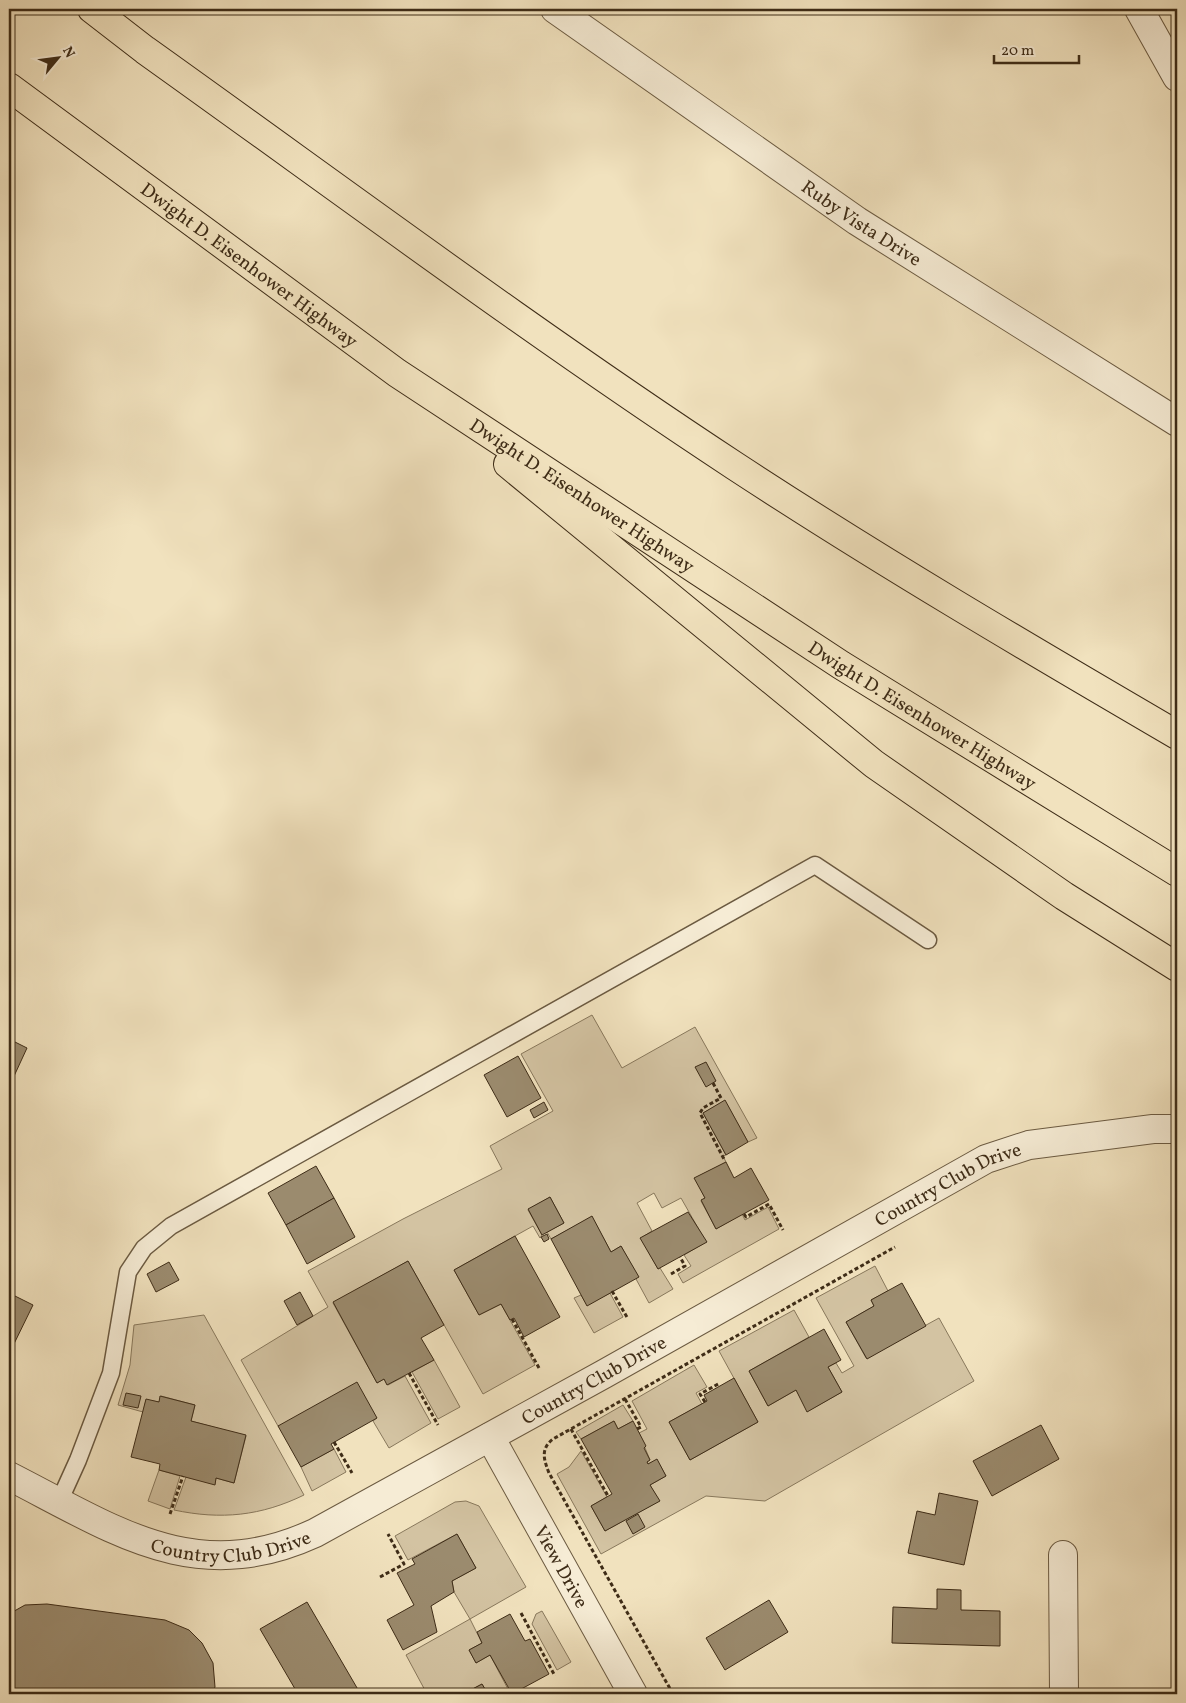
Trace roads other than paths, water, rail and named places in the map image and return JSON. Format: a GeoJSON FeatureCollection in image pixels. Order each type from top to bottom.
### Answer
{"type":"FeatureCollection","features":[{"type":"Feature","properties":{"kind":"highway"},"geometry":{"type":"LineString","coordinates":[[92,9],[145,50],[504,306],[733,465],[902,574],[1177,735]]}},
{"type":"Feature","properties":{"kind":"highway","name":"Dwight D. Eisenhower Highway"},"geometry":{"type":"LineString","coordinates":[[9,86],[397,373],[841,665],[1177,872]]}},
{"type":"Feature","properties":{"kind":"highway"},"geometry":{"type":"LineString","coordinates":[[397,373],[874,764],[1064,896],[1177,967]]}},
{"type":"Feature","properties":{"kind":"street","name":"Ruby Vista Drive"},"geometry":{"type":"LineString","coordinates":[[555,9],[857,221],[1177,422]]}},
{"type":"Feature","properties":{"kind":"street"},"geometry":{"type":"LineString","coordinates":[[1139,9],[1177,77]]}},
{"type":"Feature","properties":{"kind":"street","name":"Country Club Drive"},"geometry":{"type":"LineString","coordinates":[[9,1476],[127,1535],[161,1548],[196,1555],[246,1554],[283,1546],[315,1533],[490,1437],[957,1174],[995,1155],[1029,1145],[1153,1129],[1177,1129]]}},
{"type":"Feature","properties":{"kind":"street","name":"View Drive"},"geometry":{"type":"LineString","coordinates":[[490,1437],[633,1694]]}},
{"type":"Feature","properties":{"kind":"street"},"geometry":{"type":"LineString","coordinates":[[1063,1555],[1064,1694]]}},
{"type":"Feature","properties":{"kind":"lane"},"geometry":{"type":"LineString","coordinates":[[59,1502],[78,1460],[111,1373],[128,1272],[144,1248],[166,1230],[815,865],[928,940]]}}]}
